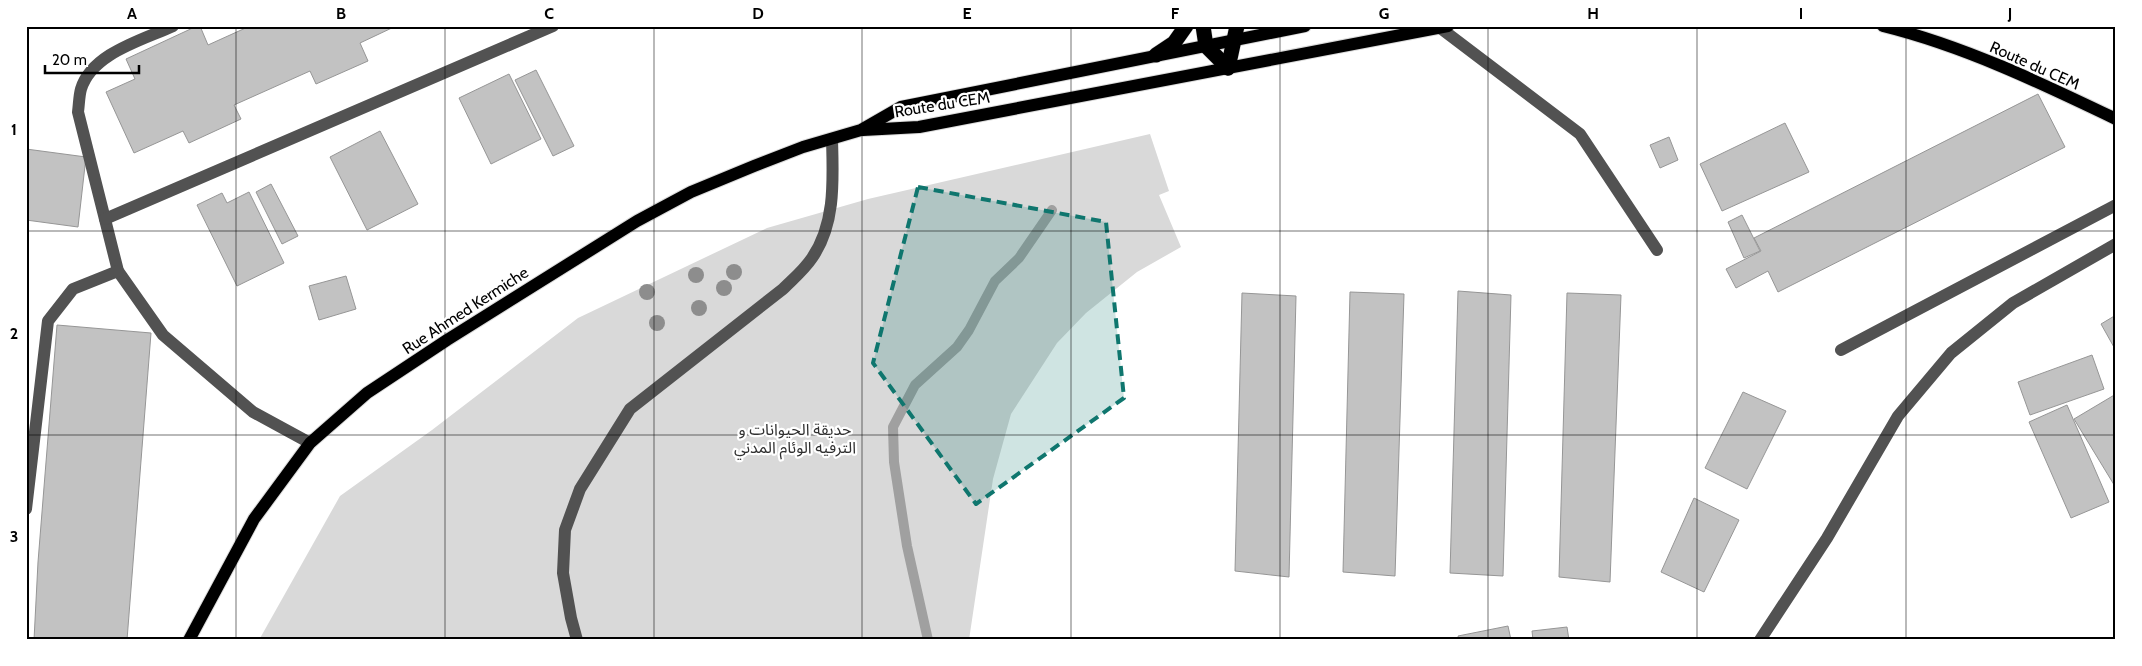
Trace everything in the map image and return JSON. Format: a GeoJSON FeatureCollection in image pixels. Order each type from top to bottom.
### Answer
{"type":"FeatureCollection","features":[{"type":"Feature","properties":{"kind":"highway"},"geometry":{"type":"LineString","coordinates":[[1156,55],[1174,43],[1186,26]]}},
{"type":"Feature","properties":{"kind":"highway"},"geometry":{"type":"LineString","coordinates":[[1203,26],[1206,46],[1228,68]]}},
{"type":"Feature","properties":{"kind":"highway"},"geometry":{"type":"LineString","coordinates":[[1228,68],[1235,33]]}},
{"type":"Feature","properties":{"kind":"main road","name":"Route du CEM"},"geometry":{"type":"LineString","coordinates":[[861,130],[901,107],[1206,46],[1235,33],[1305,26]]}},
{"type":"Feature","properties":{"kind":"main road","name":"Route du CEM"},"geometry":{"type":"LineString","coordinates":[[1883,26],[1946,45],[1986,61],[2116,120]]}},
{"type":"Feature","properties":{"kind":"main road","name":"Route du CEM"},"geometry":{"type":"LineString","coordinates":[[861,130],[919,127],[1443,27]]}},
{"type":"Feature","properties":{"kind":"main road","name":"Rue Ahmed Kermiche"},"geometry":{"type":"LineString","coordinates":[[189,640],[254,519],[310,443],[367,393],[447,340],[637,222],[691,192],[787,154],[861,130]]}},
{"type":"Feature","properties":{"kind":"street"},"geometry":{"type":"LineString","coordinates":[[173,26],[107,56],[91,70],[81,88],[78,112],[118,271],[163,335],[253,412],[310,443]]}},
{"type":"Feature","properties":{"kind":"street"},"geometry":{"type":"LineString","coordinates":[[105,219],[553,26]]}},
{"type":"Feature","properties":{"kind":"street"},"geometry":{"type":"LineString","coordinates":[[1443,27],[1580,134],[1657,250]]}},
{"type":"Feature","properties":{"kind":"street"},"geometry":{"type":"LineString","coordinates":[[577,640],[563,573],[565,530],[580,488],[630,409],[783,289],[802,271],[813,256],[831,210],[833,184],[832,139]]}},
{"type":"Feature","properties":{"kind":"street"},"geometry":{"type":"LineString","coordinates":[[1841,350],[2116,205]]}},
{"type":"Feature","properties":{"kind":"street"},"geometry":{"type":"LineString","coordinates":[[1760,640],[1827,538],[1898,416],[1951,353],[2013,303],[2116,244]]}},
{"type":"Feature","properties":{"kind":"street"},"geometry":{"type":"LineString","coordinates":[[26,509],[48,322],[73,289],[118,271]]}},
{"type":"Feature","properties":{"kind":"highlighted area"},"geometry":{"type":"Polygon","coordinates":[[[918,187],[1106,222],[1124,398],[976,504],[873,363],[918,187]]]}},
{"type":"Feature","properties":{"kind":"green space","name":"حديقة الحيوانات و الترفيه الوئام المدني"},"geometry":{"type":"Polygon","coordinates":[[[1150,134],[1169,191],[1159,195],[1181,247],[1137,272],[1086,313],[1057,343],[1011,414],[993,479],[969,640],[259,640],[340,496],[432,430],[578,318],[767,228],[868,199],[1150,134]]]}},
{"type":"Feature","properties":{"kind":"building"},"geometry":{"type":"Polygon","coordinates":[[[200,26],[208,45],[250,26],[396,26],[360,43],[368,61],[316,84],[310,71],[234,105],[241,119],[189,143],[183,131],[134,153],[106,92],[135,79],[126,59],[200,26]]]}},
{"type":"Feature","properties":{"kind":"building"},"geometry":{"type":"Polygon","coordinates":[[[536,70],[574,146],[553,156],[515,80],[536,70]]]}},
{"type":"Feature","properties":{"kind":"building"},"geometry":{"type":"Polygon","coordinates":[[[509,74],[541,139],[491,164],[459,98],[509,74]]]}},
{"type":"Feature","properties":{"kind":"building"},"geometry":{"type":"Polygon","coordinates":[[[2038,94],[2065,147],[1778,292],[1768,271],[1736,288],[1726,269],[1761,251],[1754,238],[2038,94]]]}},
{"type":"Feature","properties":{"kind":"building"},"geometry":{"type":"Polygon","coordinates":[[[1785,123],[1809,172],[1722,211],[1700,164],[1785,123]]]}},
{"type":"Feature","properties":{"kind":"building"},"geometry":{"type":"Polygon","coordinates":[[[380,131],[418,204],[367,230],[330,157],[380,131]]]}},
{"type":"Feature","properties":{"kind":"building"},"geometry":{"type":"Polygon","coordinates":[[[1669,137],[1678,160],[1660,168],[1650,145],[1669,137]]]}},
{"type":"Feature","properties":{"kind":"building"},"geometry":{"type":"Polygon","coordinates":[[[26,149],[86,157],[78,227],[26,220],[26,149]]]}},
{"type":"Feature","properties":{"kind":"building"},"geometry":{"type":"Polygon","coordinates":[[[271,184],[298,236],[282,244],[256,192],[271,184]]]}},
{"type":"Feature","properties":{"kind":"building"},"geometry":{"type":"Polygon","coordinates":[[[249,192],[284,263],[237,286],[197,205],[222,193],[227,203],[249,192]]]}},
{"type":"Feature","properties":{"kind":"building"},"geometry":{"type":"Polygon","coordinates":[[[1742,215],[1760,251],[1744,258],[1728,222],[1742,215]]]}},
{"type":"Feature","properties":{"kind":"building"},"geometry":{"type":"Polygon","coordinates":[[[346,276],[356,309],[319,320],[309,286],[346,276]]]}},
{"type":"Feature","properties":{"kind":"building"},"geometry":{"type":"Polygon","coordinates":[[[1458,291],[1511,295],[1503,576],[1450,573],[1458,291]]]}},
{"type":"Feature","properties":{"kind":"building"},"geometry":{"type":"Polygon","coordinates":[[[1350,292],[1404,294],[1395,576],[1343,572],[1350,292]]]}},
{"type":"Feature","properties":{"kind":"building"},"geometry":{"type":"Polygon","coordinates":[[[1242,293],[1296,296],[1289,577],[1235,571],[1242,293]]]}},
{"type":"Feature","properties":{"kind":"building"},"geometry":{"type":"Polygon","coordinates":[[[1567,293],[1621,295],[1610,582],[1559,577],[1567,293]]]}},
{"type":"Feature","properties":{"kind":"building"},"geometry":{"type":"Polygon","coordinates":[[[2116,315],[2116,348],[2115,349],[2101,324],[2116,315]]]}},
{"type":"Feature","properties":{"kind":"building"},"geometry":{"type":"Polygon","coordinates":[[[57,325],[151,333],[127,640],[34,640],[38,562],[57,325]]]}},
{"type":"Feature","properties":{"kind":"building"},"geometry":{"type":"Polygon","coordinates":[[[2092,355],[2104,389],[2030,415],[2018,382],[2092,355]]]}},
{"type":"Feature","properties":{"kind":"building"},"geometry":{"type":"Polygon","coordinates":[[[1743,392],[1786,411],[1747,489],[1705,468],[1743,392]]]}},
{"type":"Feature","properties":{"kind":"building"},"geometry":{"type":"Polygon","coordinates":[[[2116,394],[2116,488],[2074,419],[2116,394]]]}},
{"type":"Feature","properties":{"kind":"building"},"geometry":{"type":"Polygon","coordinates":[[[2067,405],[2109,502],[2071,518],[2029,422],[2067,405]]]}},
{"type":"Feature","properties":{"kind":"building"},"geometry":{"type":"Polygon","coordinates":[[[1694,498],[1739,520],[1704,592],[1661,572],[1694,498]]]}},
{"type":"Feature","properties":{"kind":"building"},"geometry":{"type":"Polygon","coordinates":[[[1508,626],[1511,640],[1459,640],[1458,636],[1508,626]]]}},
{"type":"Feature","properties":{"kind":"building"},"geometry":{"type":"Polygon","coordinates":[[[1567,627],[1569,640],[1533,640],[1532,631],[1567,627]]]}},
{"type":"Feature","properties":{"kind":"waterway"},"geometry":{"type":"LineString","coordinates":[[928,640],[907,546],[894,462],[893,427],[915,385],[957,347],[969,330],[995,281],[1019,258],[1052,210]]}}]}
